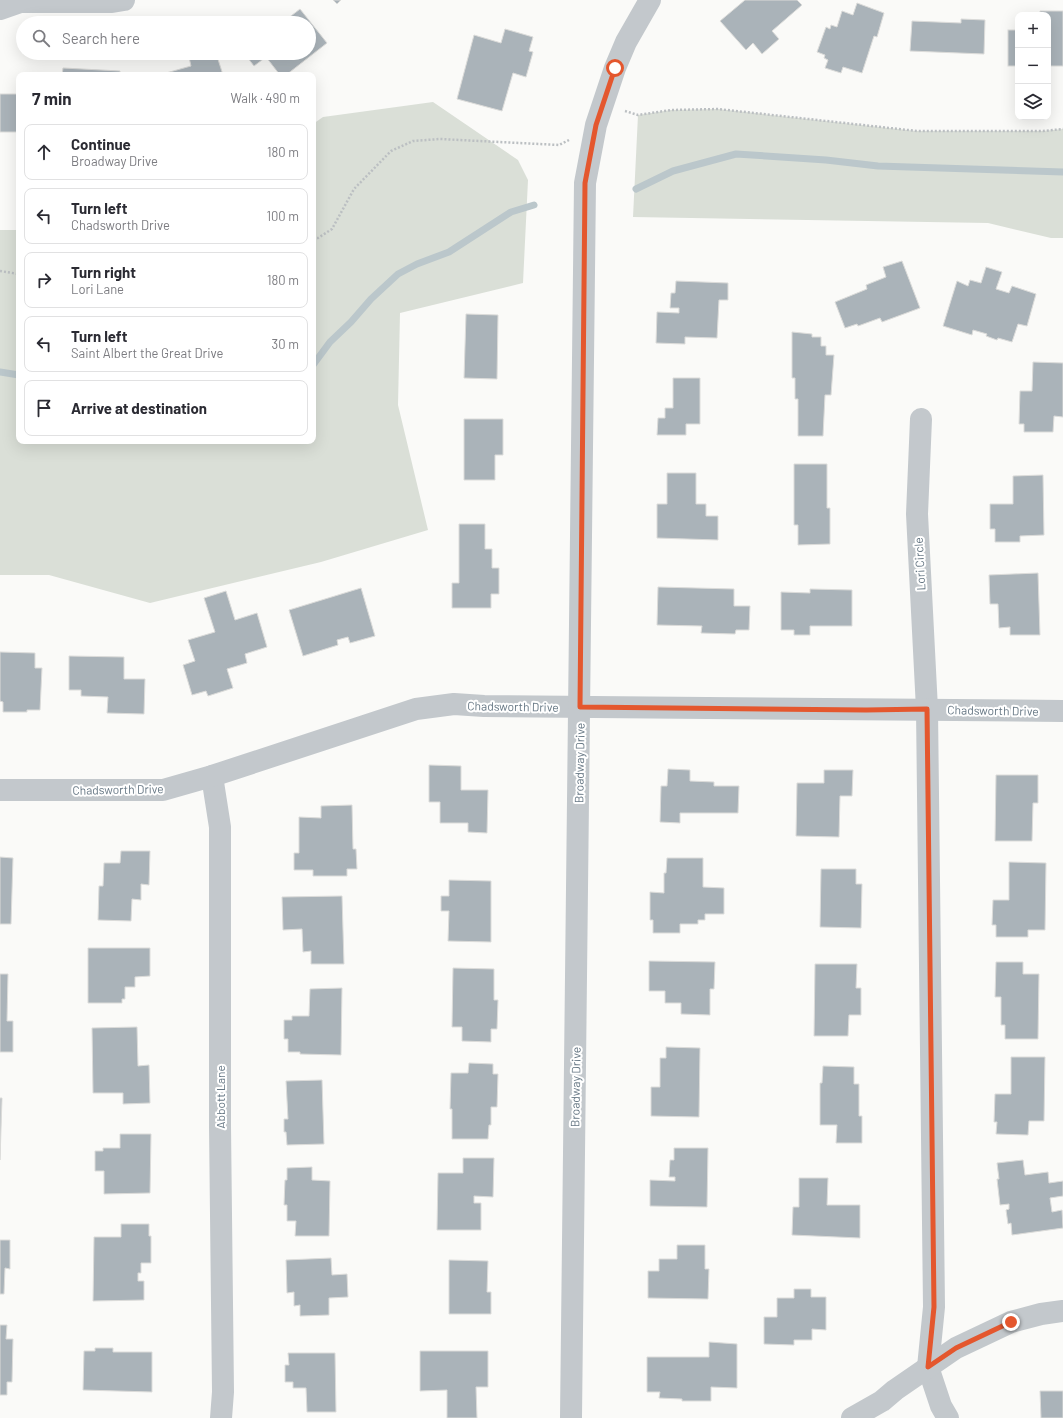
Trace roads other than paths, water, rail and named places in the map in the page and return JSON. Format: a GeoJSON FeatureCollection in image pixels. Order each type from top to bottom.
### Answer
{"type":"FeatureCollection","features":[{"type":"Feature","properties":{"kind":"street"},"geometry":{"type":"LineString","coordinates":[[0,9],[20,2],[112,2],[124,0]]}},
{"type":"Feature","properties":{"kind":"street","name":"Broadway Drive"},"geometry":{"type":"LineString","coordinates":[[571,1418],[585,183],[596,125],[615,68],[626,42],[650,0]]}},
{"type":"Feature","properties":{"kind":"street","name":"Lori Circle"},"geometry":{"type":"LineString","coordinates":[[921,419],[916,514],[927,709],[934,1307],[928,1367]]}},
{"type":"Feature","properties":{"kind":"street","name":"Chadsworth Drive"},"geometry":{"type":"LineString","coordinates":[[0,790],[163,790],[212,776],[416,709],[454,704],[484,706],[1063,711]]}},
{"type":"Feature","properties":{"kind":"street","name":"Abbott Lane"},"geometry":{"type":"LineString","coordinates":[[212,776],[220,827],[220,1126],[223,1384],[221,1418]]}},
{"type":"Feature","properties":{"kind":"street"},"geometry":{"type":"LineString","coordinates":[[852,1418],[882,1401],[895,1390],[956,1348],[1011,1322],[1063,1310]]}},
{"type":"Feature","properties":{"kind":"street"},"geometry":{"type":"LineString","coordinates":[[928,1367],[941,1406],[948,1418]]}},
{"type":"Feature","properties":{"kind":"waterway"},"geometry":{"type":"LineString","coordinates":[[636,189],[673,171],[736,154],[826,160],[878,166],[1063,172]]}},
{"type":"Feature","properties":{"kind":"waterway"},"geometry":{"type":"LineString","coordinates":[[316,361],[330,342],[351,322],[371,299],[398,274],[417,264],[449,252],[511,212],[534,205]]}},
{"type":"Feature","properties":{"kind":"waterway"},"geometry":{"type":"LineString","coordinates":[[0,372],[16,375]]}}]}
